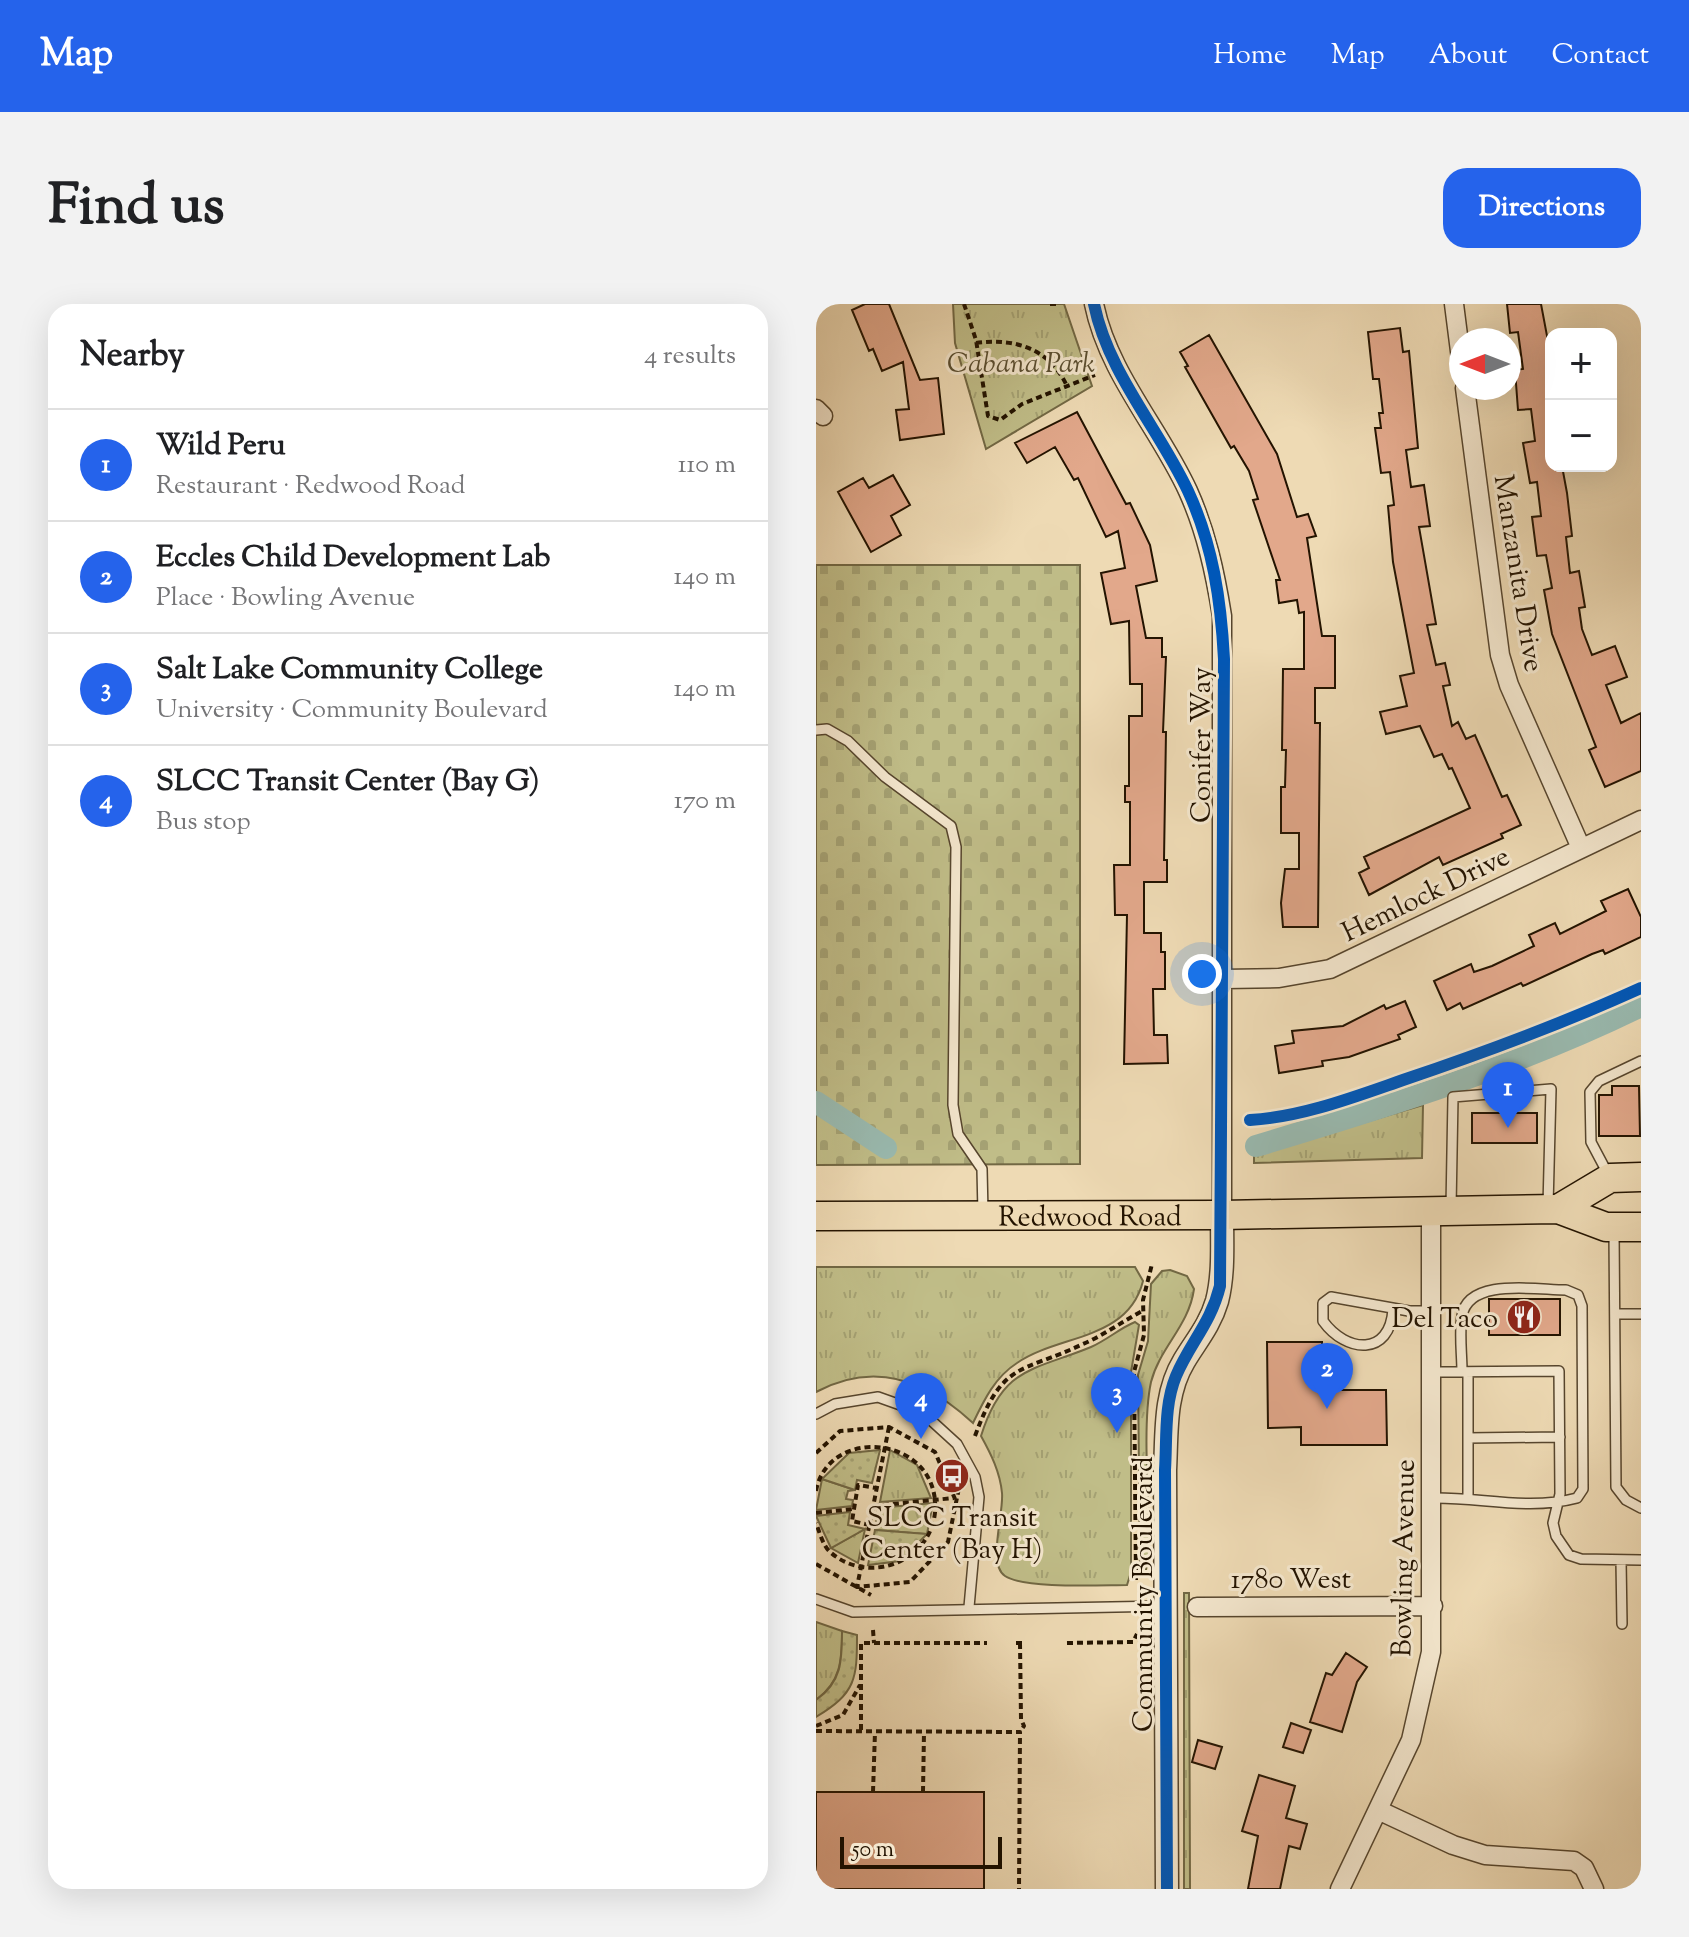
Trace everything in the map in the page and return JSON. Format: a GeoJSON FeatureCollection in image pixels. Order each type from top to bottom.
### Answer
{"type":"FeatureCollection","features":[{"type":"Feature","properties":{"kind":"main road"},"geometry":{"type":"LineString","coordinates":[[1553,1209],[1610,1178],[1641,1177]]}},
{"type":"Feature","properties":{"kind":"main road","name":"Redwood Road"},"geometry":{"type":"LineString","coordinates":[[816,1216],[1222,1215],[1553,1209],[1606,1227],[1628,1227]]}},
{"type":"Feature","properties":{"kind":"street","name":"Conifer Way"},"geometry":{"type":"LineString","coordinates":[[1094,304],[1105,341],[1187,489],[1204,530],[1215,574],[1224,659],[1222,1215]]}},
{"type":"Feature","properties":{"kind":"street"},"geometry":{"type":"LineString","coordinates":[[1454,304],[1457,328]]}},
{"type":"Feature","properties":{"kind":"street","name":"Manzanita Drive"},"geometry":{"type":"LineString","coordinates":[[1467,400],[1500,655],[1509,685],[1581,848]]}},
{"type":"Feature","properties":{"kind":"street","name":"Hemlock Drive"},"geometry":{"type":"LineString","coordinates":[[1224,979],[1279,978],[1330,969],[1641,820]]}},
{"type":"Feature","properties":{"kind":"street","name":"Bowling Avenue"},"geometry":{"type":"LineString","coordinates":[[1340,1889],[1411,1740],[1431,1652],[1431,1311],[1441,1210]]}},
{"type":"Feature","properties":{"kind":"street","name":"Community Boulevard"},"geometry":{"type":"LineString","coordinates":[[1167,1889],[1168,1400],[1184,1361],[1210,1321],[1216,1304],[1220,1286],[1222,1215]]}},
{"type":"Feature","properties":{"kind":"street","name":"1780 West"},"geometry":{"type":"LineString","coordinates":[[1197,1607],[1433,1606]]}},
{"type":"Feature","properties":{"kind":"street"},"geometry":{"type":"LineString","coordinates":[[1378,1810],[1453,1845],[1485,1855],[1561,1859],[1584,1868],[1594,1889]]}},
{"type":"Feature","properties":{"kind":"lane"},"geometry":{"type":"LineString","coordinates":[[816,730],[827,729],[848,741],[885,777],[951,826],[956,847],[953,1105],[958,1134],[982,1169],[983,1216]]}},
{"type":"Feature","properties":{"kind":"lane"},"geometry":{"type":"LineString","coordinates":[[1610,1178],[1591,1142],[1590,1092],[1599,1081],[1641,1061]]}},
{"type":"Feature","properties":{"kind":"lane"},"geometry":{"type":"LineString","coordinates":[[1441,1210],[1453,1097],[1551,1089],[1553,1209]]}},
{"type":"Feature","properties":{"kind":"lane"},"geometry":{"type":"LineString","coordinates":[[1628,1227],[1615,1314],[1616,1487],[1626,1500],[1641,1508]]}},
{"type":"Feature","properties":{"kind":"lane"},"geometry":{"type":"LineString","coordinates":[[1432,1498],[1468,1498],[1493,1504],[1557,1504],[1577,1498],[1583,1489],[1582,1306],[1578,1295],[1566,1290],[1484,1289],[1470,1299],[1462,1313],[1468,1498]]}},
{"type":"Feature","properties":{"kind":"lane"},"geometry":{"type":"LineString","coordinates":[[1393,1309],[1392,1325],[1385,1338],[1371,1345],[1355,1346],[1323,1321],[1323,1303],[1331,1297],[1393,1309],[1431,1311]]}},
{"type":"Feature","properties":{"kind":"lane"},"geometry":{"type":"LineString","coordinates":[[1615,1314],[1641,1314]]}},
{"type":"Feature","properties":{"kind":"lane"},"geometry":{"type":"LineString","coordinates":[[1431,1372],[1559,1371],[1560,1437],[1557,1504],[1553,1523],[1556,1536],[1569,1555],[1581,1559],[1641,1560]]}},
{"type":"Feature","properties":{"kind":"lane"},"geometry":{"type":"LineString","coordinates":[[816,1414],[856,1398],[878,1397],[923,1413],[957,1444],[975,1477],[979,1497],[969,1607]]}},
{"type":"Feature","properties":{"kind":"lane"},"geometry":{"type":"LineString","coordinates":[[1468,1438],[1560,1437]]}},
{"type":"Feature","properties":{"kind":"lane"},"geometry":{"type":"LineString","coordinates":[[1621,1560],[1622,1624]]}},
{"type":"Feature","properties":{"kind":"lane"},"geometry":{"type":"LineString","coordinates":[[816,1599],[853,1612],[969,1607],[1166,1606]]}},
{"type":"Feature","properties":{"kind":"path"},"geometry":{"type":"LineString","coordinates":[[964,304],[976,343],[988,416],[1000,420],[1022,404],[1095,375]]}},
{"type":"Feature","properties":{"kind":"path"},"geometry":{"type":"LineString","coordinates":[[976,343],[1024,344],[1047,358],[1067,386]]}},
{"type":"Feature","properties":{"kind":"path"},"geometry":{"type":"LineString","coordinates":[[1136,1580],[1134,1372],[1144,1335],[1144,1310],[1152,1264]]}},
{"type":"Feature","properties":{"kind":"path"},"geometry":{"type":"LineString","coordinates":[[975,1436],[995,1393],[1021,1368],[1083,1345],[1144,1310]]}},
{"type":"Feature","properties":{"kind":"path"},"geometry":{"type":"LineString","coordinates":[[857,1587],[889,1427]]}},
{"type":"Feature","properties":{"kind":"path"},"geometry":{"type":"LineString","coordinates":[[816,1453],[840,1431],[889,1427],[935,1452],[955,1500]]}},
{"type":"Feature","properties":{"kind":"path"},"geometry":{"type":"LineString","coordinates":[[816,1491],[819,1476],[848,1450],[885,1445],[920,1463],[935,1500],[929,1537],[901,1564],[861,1568],[828,1550],[816,1523]]}},
{"type":"Feature","properties":{"kind":"path"},"geometry":{"type":"LineString","coordinates":[[857,1587],[910,1582],[948,1542],[960,1481]]}},
{"type":"Feature","properties":{"kind":"path"},"geometry":{"type":"LineString","coordinates":[[870,1525],[852,1521],[858,1485],[877,1488]]}},
{"type":"Feature","properties":{"kind":"path"},"geometry":{"type":"LineString","coordinates":[[873,1506],[955,1500]]}},
{"type":"Feature","properties":{"kind":"path"},"geometry":{"type":"LineString","coordinates":[[816,1513],[854,1509]]}},
{"type":"Feature","properties":{"kind":"path"},"geometry":{"type":"LineString","coordinates":[[816,1564],[873,1597]]}},
{"type":"Feature","properties":{"kind":"path"},"geometry":{"type":"LineString","coordinates":[[873,1630],[874,1643]]}},
{"type":"Feature","properties":{"kind":"path"},"geometry":{"type":"LineString","coordinates":[[1067,1643],[1133,1642],[1137,1634]]}},
{"type":"Feature","properties":{"kind":"path"},"geometry":{"type":"LineString","coordinates":[[861,1730],[861,1643],[987,1643]]}},
{"type":"Feature","properties":{"kind":"path"},"geometry":{"type":"LineString","coordinates":[[1019,1889],[1020,1732],[1024,1726],[1021,1719],[1020,1643]]}},
{"type":"Feature","properties":{"kind":"path"},"geometry":{"type":"LineString","coordinates":[[816,1729],[843,1715],[861,1683]]}},
{"type":"Feature","properties":{"kind":"path"},"geometry":{"type":"LineString","coordinates":[[816,1729],[1020,1732]]}},
{"type":"Feature","properties":{"kind":"path"},"geometry":{"type":"LineString","coordinates":[[873,1792],[875,1732]]}},
{"type":"Feature","properties":{"kind":"path"},"geometry":{"type":"LineString","coordinates":[[923,1792],[924,1732]]}},
{"type":"Feature","properties":{"kind":"green space","name":"Cabana Park"},"geometry":{"type":"Polygon","coordinates":[[[953,304],[1064,304],[1092,386],[986,449],[955,343],[953,304]]]}},
{"type":"Feature","properties":{"kind":"green space"},"geometry":{"type":"Polygon","coordinates":[[[816,565],[1080,565],[1080,1164],[816,1165],[816,565]]]}},
{"type":"Feature","properties":{"kind":"green space"},"geometry":{"type":"Polygon","coordinates":[[[1423,1105],[1422,1158],[1254,1163],[1254,1155],[1423,1105]]]}},
{"type":"Feature","properties":{"kind":"green space"},"geometry":{"type":"Polygon","coordinates":[[[816,1267],[1135,1267],[1143,1281],[1135,1301],[1108,1326],[1052,1346],[1009,1369],[991,1390],[973,1423],[938,1396],[900,1380],[859,1377],[816,1392],[816,1267]]]}},
{"type":"Feature","properties":{"kind":"green space"},"geometry":{"type":"Polygon","coordinates":[[[1170,1270],[1187,1276],[1194,1289],[1181,1325],[1155,1369],[1148,1399],[1146,1441],[1150,1548],[1145,1575],[1140,1573],[1138,1375],[1148,1341],[1151,1284],[1162,1271],[1170,1270]]]}},
{"type":"Feature","properties":{"kind":"green space"},"geometry":{"type":"Polygon","coordinates":[[[1135,1322],[1139,1325],[1131,1372],[1131,1572],[1127,1585],[1046,1585],[1005,1576],[997,1561],[1001,1485],[981,1436],[990,1413],[999,1396],[1022,1374],[1091,1347],[1135,1322]]]}},
{"type":"Feature","properties":{"kind":"green space"},"geometry":{"type":"Polygon","coordinates":[[[880,1450],[872,1483],[857,1480],[855,1490],[822,1479],[849,1453],[880,1450]]]}},
{"type":"Feature","properties":{"kind":"green space"},"geometry":{"type":"Polygon","coordinates":[[[890,1450],[917,1465],[931,1498],[880,1502],[890,1450]]]}},
{"type":"Feature","properties":{"kind":"green space"},"geometry":{"type":"Polygon","coordinates":[[[822,1479],[855,1490],[848,1491],[846,1499],[853,1500],[852,1506],[816,1510],[822,1479]]]}},
{"type":"Feature","properties":{"kind":"green space"},"geometry":{"type":"Polygon","coordinates":[[[933,1503],[927,1534],[875,1530],[878,1508],[933,1503]]]}},
{"type":"Feature","properties":{"kind":"green space"},"geometry":{"type":"Polygon","coordinates":[[[850,1512],[848,1525],[865,1529],[831,1548],[816,1516],[850,1512]]]}},
{"type":"Feature","properties":{"kind":"green space"},"geometry":{"type":"Polygon","coordinates":[[[865,1529],[858,1563],[831,1548],[865,1529]]]}},
{"type":"Feature","properties":{"kind":"green space"},"geometry":{"type":"Polygon","coordinates":[[[875,1530],[927,1534],[900,1561],[868,1565],[875,1530]]]}},
{"type":"Feature","properties":{"kind":"green space"},"geometry":{"type":"Polygon","coordinates":[[[1184,1593],[1189,1593],[1190,1889],[1184,1889],[1184,1593]]]}},
{"type":"Feature","properties":{"kind":"green space"},"geometry":{"type":"Polygon","coordinates":[[[816,1622],[842,1631],[835,1678],[816,1700],[816,1622]]]}},
{"type":"Feature","properties":{"kind":"green space"},"geometry":{"type":"Polygon","coordinates":[[[842,1631],[857,1635],[852,1684],[839,1700],[816,1717],[816,1700],[831,1686],[839,1670],[842,1631]]]}},
{"type":"Feature","properties":{"kind":"building"},"geometry":{"type":"Polygon","coordinates":[[[865,304],[889,304],[920,380],[938,378],[944,434],[900,440],[896,410],[909,409],[903,362],[882,371],[873,349],[869,351],[852,310],[865,304]]]}},
{"type":"Feature","properties":{"kind":"building"},"geometry":{"type":"Polygon","coordinates":[[[1507,304],[1541,304],[1546,328],[1545,472],[1563,472],[1572,536],[1566,537],[1570,573],[1579,571],[1585,607],[1579,608],[1582,629],[1592,655],[1615,646],[1627,677],[1606,685],[1621,723],[1641,713],[1641,771],[1605,787],[1589,750],[1596,747],[1552,634],[1544,590],[1552,588],[1546,555],[1537,556],[1532,517],[1541,516],[1537,482],[1530,483],[1523,443],[1535,441],[1531,409],[1518,410],[1523,369],[1521,328],[1509,328],[1507,304]]]}},
{"type":"Feature","properties":{"kind":"building"},"geometry":{"type":"Polygon","coordinates":[[[1400,328],[1403,352],[1409,351],[1418,448],[1406,450],[1411,487],[1424,485],[1430,526],[1419,527],[1436,624],[1427,625],[1436,665],[1445,663],[1450,685],[1443,686],[1452,726],[1458,722],[1466,739],[1475,735],[1502,797],[1507,795],[1521,825],[1501,834],[1503,838],[1443,865],[1439,857],[1369,895],[1359,873],[1369,868],[1364,857],[1470,808],[1452,768],[1449,769],[1442,754],[1434,757],[1420,726],[1386,734],[1380,712],[1407,706],[1400,676],[1414,673],[1393,562],[1388,506],[1394,505],[1390,472],[1381,473],[1375,428],[1381,428],[1379,413],[1383,413],[1379,379],[1373,379],[1368,332],[1400,328]]]}},
{"type":"Feature","properties":{"kind":"building"},"geometry":{"type":"Polygon","coordinates":[[[1209,335],[1277,454],[1297,517],[1308,514],[1316,536],[1307,538],[1322,636],[1335,636],[1335,688],[1315,688],[1315,723],[1320,723],[1318,927],[1283,927],[1281,903],[1285,869],[1299,869],[1299,833],[1281,833],[1281,787],[1285,787],[1286,750],[1282,750],[1283,669],[1304,669],[1304,612],[1299,613],[1297,600],[1279,603],[1276,580],[1280,580],[1253,500],[1258,499],[1249,471],[1234,446],[1231,448],[1185,367],[1188,366],[1180,352],[1209,335]]]}},
{"type":"Feature","properties":{"kind":"building"},"geometry":{"type":"Polygon","coordinates":[[[1077,412],[1126,504],[1130,503],[1150,545],[1157,581],[1136,586],[1146,638],[1162,638],[1162,657],[1166,657],[1163,732],[1166,732],[1164,860],[1167,860],[1167,882],[1144,882],[1144,933],[1161,933],[1161,952],[1165,952],[1165,989],[1153,989],[1154,1035],[1167,1035],[1168,1063],[1124,1064],[1127,915],[1115,915],[1114,865],[1130,865],[1130,802],[1125,802],[1125,786],[1129,786],[1129,716],[1142,716],[1142,684],[1130,684],[1129,621],[1111,624],[1101,573],[1125,568],[1118,531],[1106,537],[1078,478],[1074,480],[1055,447],[1027,463],[1015,443],[1077,412]]]}},
{"type":"Feature","properties":{"kind":"building"},"geometry":{"type":"Polygon","coordinates":[[[893,475],[910,505],[891,516],[901,535],[871,552],[838,492],[863,478],[869,488],[893,475]]]}},
{"type":"Feature","properties":{"kind":"building"},"geometry":{"type":"Polygon","coordinates":[[[1628,889],[1641,917],[1641,937],[1605,954],[1603,950],[1592,954],[1463,1009],[1460,1003],[1447,1010],[1434,981],[1471,964],[1474,972],[1492,966],[1534,946],[1529,935],[1555,923],[1560,934],[1606,911],[1601,901],[1628,889]]]}},
{"type":"Feature","properties":{"kind":"building"},"geometry":{"type":"Polygon","coordinates":[[[1405,1001],[1416,1027],[1398,1035],[1400,1039],[1349,1057],[1322,1061],[1323,1066],[1279,1073],[1275,1046],[1294,1043],[1292,1031],[1343,1026],[1384,1005],[1386,1009],[1405,1001]]]}},
{"type":"Feature","properties":{"kind":"building"},"geometry":{"type":"Polygon","coordinates":[[[1612,1086],[1639,1086],[1640,1136],[1599,1136],[1599,1095],[1612,1095],[1612,1086]]]}},
{"type":"Feature","properties":{"kind":"building"},"geometry":{"type":"Polygon","coordinates":[[[1472,1113],[1537,1113],[1537,1143],[1472,1143],[1472,1113]]]}},
{"type":"Feature","properties":{"kind":"building","name":"Del Taco"},"geometry":{"type":"Polygon","coordinates":[[[1489,1299],[1560,1299],[1560,1335],[1489,1335],[1489,1299]]]}},
{"type":"Feature","properties":{"kind":"building"},"geometry":{"type":"Polygon","coordinates":[[[1267,1342],[1322,1342],[1322,1390],[1386,1390],[1387,1445],[1301,1445],[1301,1427],[1268,1428],[1267,1342]]]}},
{"type":"Feature","properties":{"kind":"building"},"geometry":{"type":"Polygon","coordinates":[[[1346,1653],[1367,1667],[1357,1682],[1342,1732],[1310,1722],[1326,1673],[1332,1675],[1346,1653]]]}},
{"type":"Feature","properties":{"kind":"building"},"geometry":{"type":"Polygon","coordinates":[[[1291,1723],[1311,1730],[1303,1753],[1283,1747],[1291,1723]]]}},
{"type":"Feature","properties":{"kind":"building"},"geometry":{"type":"Polygon","coordinates":[[[1198,1740],[1222,1747],[1215,1769],[1192,1762],[1198,1740]]]}},
{"type":"Feature","properties":{"kind":"building"},"geometry":{"type":"Polygon","coordinates":[[[1259,1775],[1295,1786],[1286,1818],[1307,1824],[1300,1849],[1289,1846],[1280,1889],[1248,1889],[1258,1836],[1242,1831],[1259,1775]]]}},
{"type":"Feature","properties":{"kind":"building"},"geometry":{"type":"Polygon","coordinates":[[[816,1792],[984,1792],[984,1889],[816,1889],[816,1792]]]}},
{"type":"Feature","properties":{"kind":"waterway"},"geometry":{"type":"LineString","coordinates":[[1256,1146],[1500,1066],[1641,1006]]}},
{"type":"Feature","properties":{"kind":"waterway"},"geometry":{"type":"LineString","coordinates":[[816,1102],[886,1148]]}},
{"type":"Feature","properties":{"kind":"cycle path"},"geometry":{"type":"LineString","coordinates":[[1094,304],[1101,329],[1122,377],[1176,468],[1197,511],[1214,574],[1224,659],[1220,1286],[1211,1311],[1176,1376],[1168,1410],[1165,1470],[1167,1889]]}},
{"type":"Feature","properties":{"kind":"cycle path"},"geometry":{"type":"LineString","coordinates":[[1250,1120],[1308,1111],[1366,1093],[1523,1037],[1641,988]]}},
{"type":"Feature","properties":{"kind":"place","name":"Wild Peru"},"geometry":{"type":"Point","coordinates":[1508,1128]}},
{"type":"Feature","properties":{"kind":"place","name":"Del Taco"},"geometry":{"type":"Point","coordinates":[1524,1317]}},
{"type":"Feature","properties":{"kind":"place","name":"Eccles Child Development Lab"},"geometry":{"type":"Point","coordinates":[1327,1409]}},
{"type":"Feature","properties":{"kind":"place","name":"Salt Lake Community College"},"geometry":{"type":"Point","coordinates":[1117,1433]}},
{"type":"Feature","properties":{"kind":"place","name":"SLCC Transit Center (Bay G)"},"geometry":{"type":"Point","coordinates":[921,1439]}},
{"type":"Feature","properties":{"kind":"place","name":"SLCC Transit Center (Bay H)"},"geometry":{"type":"Point","coordinates":[952,1476]}}]}
